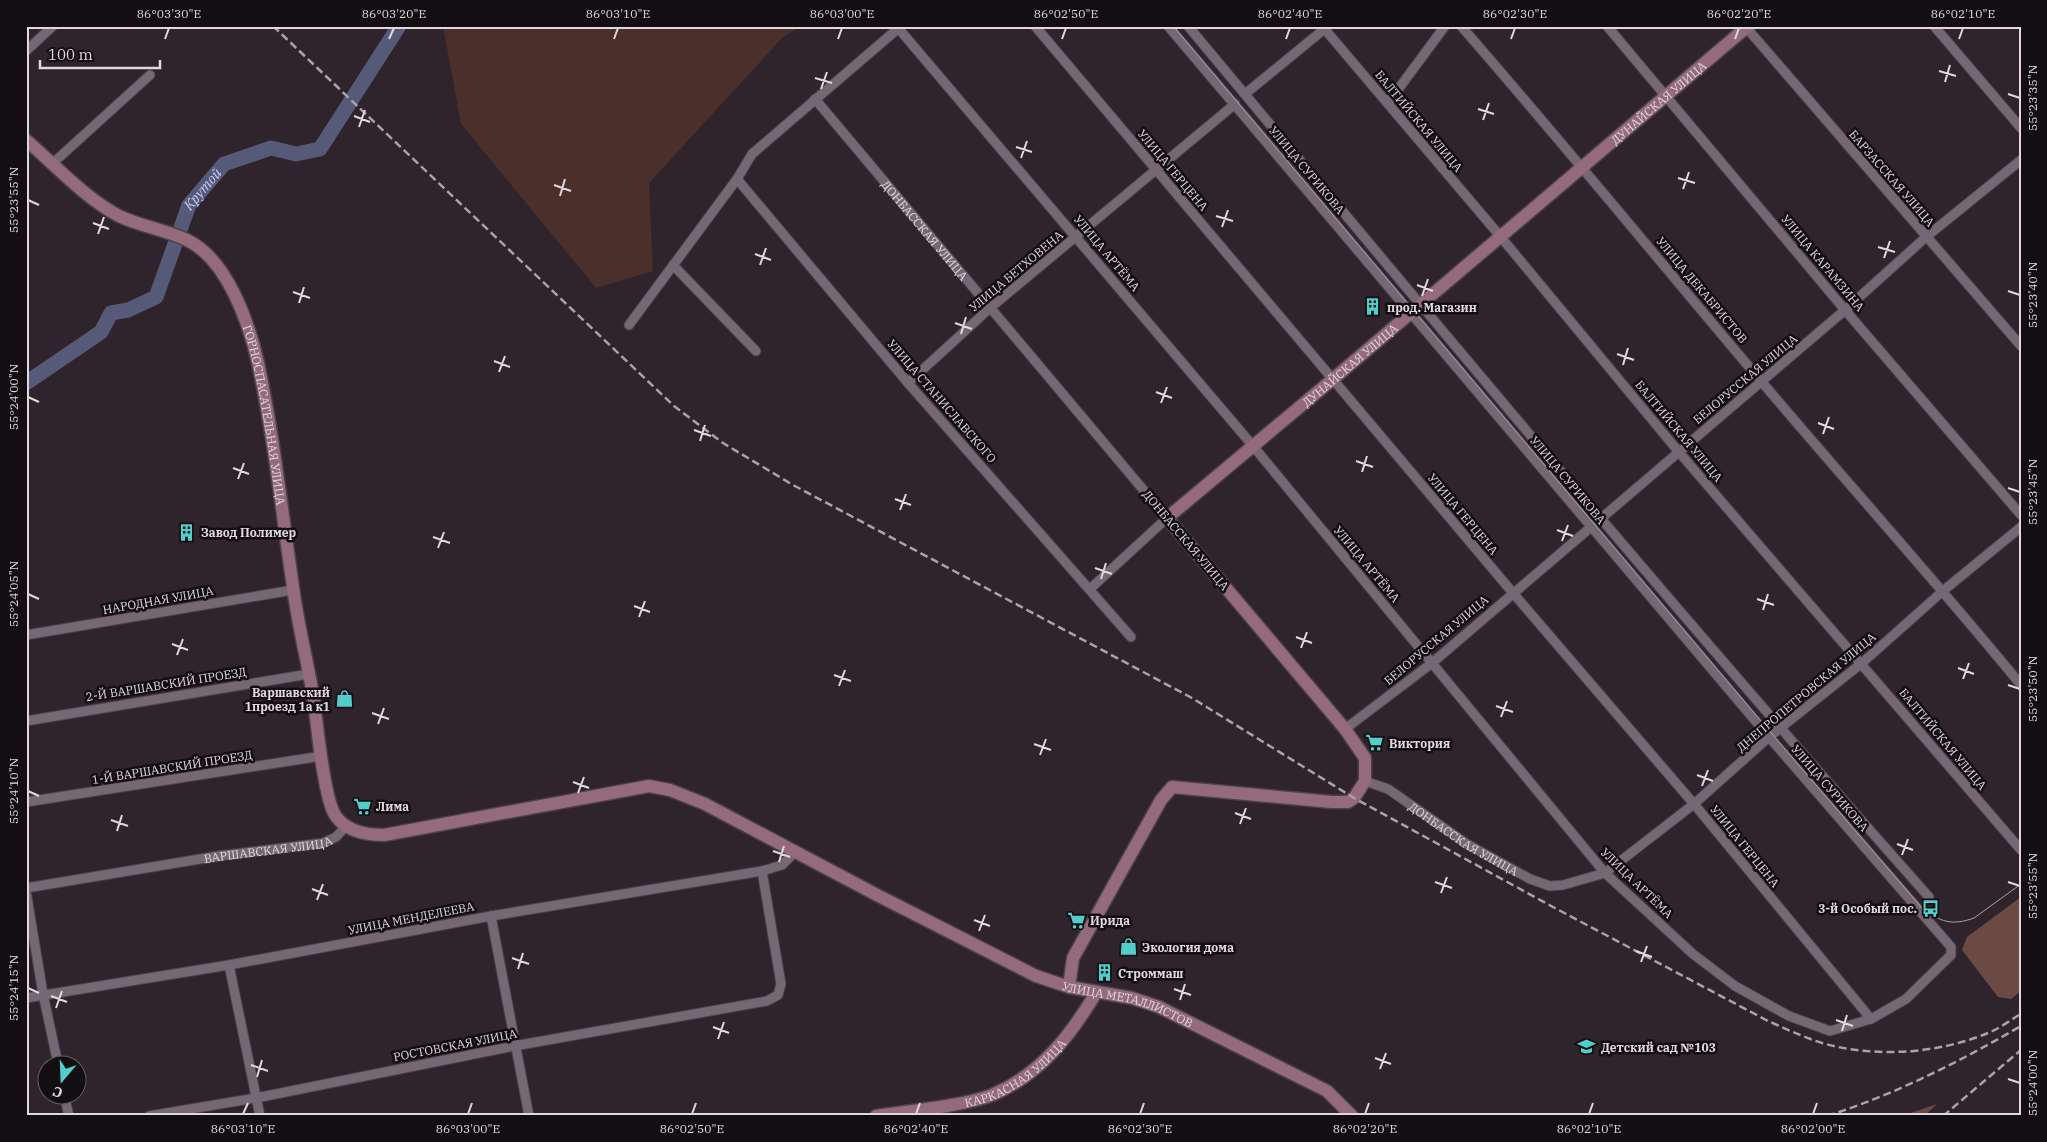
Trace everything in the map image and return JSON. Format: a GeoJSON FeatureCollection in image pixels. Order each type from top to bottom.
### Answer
{"type":"FeatureCollection","features":[{"type":"Feature","properties":{"kind":"main road","name":"ДУНАЙСКАЯ УЛИЦА"},"geometry":{"type":"LineString","coordinates":[[1166,518],[1333,379],[1747,27]]}},
{"type":"Feature","properties":{"kind":"main road","name":"ГОРНОСПАСАТЕЛЬНАЯ УЛИЦА"},"geometry":{"type":"LineString","coordinates":[[26,140],[101,205],[120,216],[188,240],[213,261],[239,304],[258,364],[278,476],[293,590],[334,814],[347,825]]}},
{"type":"Feature","properties":{"kind":"main road","name":"ДОНБАССКАЯ УЛИЦА"},"geometry":{"type":"LineString","coordinates":[[1166,518],[1345,730],[1364,758],[1365,781]]}},
{"type":"Feature","properties":{"kind":"main road","name":"УЛИЦА МЕТАЛЛИСТОВ"},"geometry":{"type":"LineString","coordinates":[[1352,1116],[1327,1091],[1160,1006],[1132,998],[1069,987],[1072,958],[1161,800],[1172,786],[1348,802],[1354,798],[1365,781]]}},
{"type":"Feature","properties":{"kind":"main road","name":"ВАРШАВСКАЯ УЛИЦА"},"geometry":{"type":"LineString","coordinates":[[347,825],[357,832],[384,835],[649,786],[690,797],[795,852]]}},
{"type":"Feature","properties":{"kind":"main road"},"geometry":{"type":"LineString","coordinates":[[795,852],[1036,976],[1069,987]]}},
{"type":"Feature","properties":{"kind":"main road","name":"КАРКАСНАЯ УЛИЦА"},"geometry":{"type":"LineString","coordinates":[[876,1116],[975,1099],[990,1095],[1015,1083],[1065,1041],[1096,993]]}},
{"type":"Feature","properties":{"kind":"street"},"geometry":{"type":"LineString","coordinates":[[26,51],[53,26]]}},
{"type":"Feature","properties":{"kind":"street","name":"УЛИЦА ГЕРЦЕНА"},"geometry":{"type":"LineString","coordinates":[[1035,26],[1513,593],[1694,804],[1871,1019]]}},
{"type":"Feature","properties":{"kind":"street","name":"УЛИЦА СУРИКОВА"},"geometry":{"type":"LineString","coordinates":[[1168,26],[1600,519],[1779,728],[1929,897]]}},
{"type":"Feature","properties":{"kind":"street","name":"УЛИЦА СУРИКОВА"},"geometry":{"type":"LineString","coordinates":[[1188,26],[1245,94],[1591,526],[1769,737],[1951,947]]}},
{"type":"Feature","properties":{"kind":"street"},"geometry":{"type":"LineString","coordinates":[[1388,103],[1445,26]]}},
{"type":"Feature","properties":{"kind":"street","name":"УЛИЦА ДЕКАБРИСТОВ"},"geometry":{"type":"LineString","coordinates":[[1461,26],[1583,166],[1761,382],[1944,590],[2021,685]]}},
{"type":"Feature","properties":{"kind":"street","name":"УЛИЦА КАРАМЗИНА"},"geometry":{"type":"LineString","coordinates":[[1607,26],[1845,310],[2021,514]]}},
{"type":"Feature","properties":{"kind":"street"},"geometry":{"type":"LineString","coordinates":[[1934,26],[2021,128]]}},
{"type":"Feature","properties":{"kind":"street"},"geometry":{"type":"LineString","coordinates":[[1245,94],[1325,27]]}},
{"type":"Feature","properties":{"kind":"street","name":"БАЛТИЙСКАЯ УЛИЦА"},"geometry":{"type":"LineString","coordinates":[[1325,27],[1678,451],[2021,850]]}},
{"type":"Feature","properties":{"kind":"street","name":"БАРЗАССКАЯ УЛИЦА"},"geometry":{"type":"LineString","coordinates":[[1747,27],[2021,346]]}},
{"type":"Feature","properties":{"kind":"street"},"geometry":{"type":"LineString","coordinates":[[629,325],[737,179],[752,154],[900,28]]}},
{"type":"Feature","properties":{"kind":"street","name":"УЛИЦА АРТЁМА"},"geometry":{"type":"LineString","coordinates":[[900,28],[984,133],[1076,236],[1253,446],[1605,873],[1693,954],[1735,986],[1789,1016],[1830,1031],[1871,1019],[1906,999],[1951,956],[1951,947]]}},
{"type":"Feature","properties":{"kind":"street"},"geometry":{"type":"LineString","coordinates":[[53,163],[150,75]]}},
{"type":"Feature","properties":{"kind":"street","name":"ДОНБАССКАЯ УЛИЦА"},"geometry":{"type":"LineString","coordinates":[[815,99],[1166,518]]}},
{"type":"Feature","properties":{"kind":"street","name":"УЛИЦА БЕТХОВЕНА"},"geometry":{"type":"LineString","coordinates":[[908,383],[990,308],[1235,104]]}},
{"type":"Feature","properties":{"kind":"street","name":"БЕЛОРУССКАЯ УЛИЦА"},"geometry":{"type":"LineString","coordinates":[[1345,730],[1432,663],[1845,310],[1926,237],[2021,160]]}},
{"type":"Feature","properties":{"kind":"street","name":"УЛИЦА СТАНИСЛАВСКОГО"},"geometry":{"type":"LineString","coordinates":[[737,179],[908,383],[1091,588],[1131,637]]}},
{"type":"Feature","properties":{"kind":"street"},"geometry":{"type":"LineString","coordinates":[[673,265],[756,351]]}},
{"type":"Feature","properties":{"kind":"street","name":"ДУНАЙСКАЯ УЛИЦА"},"geometry":{"type":"LineString","coordinates":[[1091,588],[1166,518]]}},
{"type":"Feature","properties":{"kind":"street","name":"ДНЕПРОПЕТРОВСКАЯ УЛИЦА"},"geometry":{"type":"LineString","coordinates":[[1605,873],[1694,804],[1779,728],[1862,663],[1944,590],[2021,527]]}},
{"type":"Feature","properties":{"kind":"street","name":"НАРОДНАЯ УЛИЦА"},"geometry":{"type":"LineString","coordinates":[[26,635],[293,590]]}},
{"type":"Feature","properties":{"kind":"street","name":"2-Й ВАРШАВСКИЙ ПРОЕЗД"},"geometry":{"type":"LineString","coordinates":[[26,721],[309,674]]}},
{"type":"Feature","properties":{"kind":"street","name":"1-Й ВАРШАВСКИЙ ПРОЕЗД"},"geometry":{"type":"LineString","coordinates":[[26,802],[322,756]]}},
{"type":"Feature","properties":{"kind":"street","name":"ДОНБАССКАЯ УЛИЦА"},"geometry":{"type":"LineString","coordinates":[[1365,781],[1388,789],[1467,844],[1530,879],[1550,886],[1563,885],[1605,873]]}},
{"type":"Feature","properties":{"kind":"street","name":"ВАРШАВСКАЯ УЛИЦА"},"geometry":{"type":"LineString","coordinates":[[26,890],[218,856],[323,843],[336,837],[347,825]]}},
{"type":"Feature","properties":{"kind":"street","name":"УЛИЦА МЕНДЕЛЕЕВА"},"geometry":{"type":"LineString","coordinates":[[26,998],[230,965],[491,916],[762,871],[782,865],[795,852]]}},
{"type":"Feature","properties":{"kind":"street","name":"РОСТОВСКАЯ УЛИЦА"},"geometry":{"type":"LineString","coordinates":[[149,1116],[256,1098],[514,1046],[767,1002],[778,996],[782,984],[762,871]]}},
{"type":"Feature","properties":{"kind":"street"},"geometry":{"type":"LineString","coordinates":[[26,890],[43,994],[56,1054]]}},
{"type":"Feature","properties":{"kind":"street"},"geometry":{"type":"LineString","coordinates":[[491,916],[514,1046],[529,1116]]}},
{"type":"Feature","properties":{"kind":"street"},"geometry":{"type":"LineString","coordinates":[[230,965],[260,1116]]}},
{"type":"Feature","properties":{"kind":"shaded area"},"geometry":{"type":"Polygon","coordinates":[[[443,26],[801,26],[783,37],[649,183],[653,271],[596,288],[461,124],[443,26]]]}},
{"type":"Feature","properties":{"kind":"shaded area"},"geometry":{"type":"Polygon","coordinates":[[[2021,897],[2021,991],[2011,999],[1998,997],[1962,950],[1967,937],[2021,897]]]}},
{"type":"Feature","properties":{"kind":"shaded area"},"geometry":{"type":"Polygon","coordinates":[[[1937,1104],[1924,1116],[1902,1116],[1937,1104]]]}},
{"type":"Feature","properties":{"kind":"waterway","name":"Крутой"},"geometry":{"type":"LineString","coordinates":[[26,383],[101,332],[111,313],[128,310],[156,297],[189,205],[224,164],[271,148],[296,154],[320,149],[399,26]]}},
{"type":"Feature","properties":{"kind":"tram line"},"geometry":{"type":"LineString","coordinates":[[1173,26],[1772,734],[1922,908],[1935,917],[1946,921],[1959,922],[1974,918],[2021,884]]}},
{"type":"Feature","properties":{"kind":"railway"},"geometry":{"type":"LineString","coordinates":[[273,26],[674,406],[723,443],[793,485],[1192,698],[1354,798],[1553,907],[1788,1030],[1822,1043],[1842,1048],[1863,1051],[1905,1052],[1948,1046],[1968,1040],[1992,1031],[2021,1014]]}},
{"type":"Feature","properties":{"kind":"railway"},"geometry":{"type":"LineString","coordinates":[[1827,1116],[1878,1098],[1927,1076],[2021,1026]]}},
{"type":"Feature","properties":{"kind":"railway"},"geometry":{"type":"LineString","coordinates":[[1943,1116],[2021,1050]]}},
{"type":"Feature","properties":{"kind":"place","name":"прод. Магазин"},"geometry":{"type":"Point","coordinates":[1373,307]}},
{"type":"Feature","properties":{"kind":"place","name":"Завод Полимер"},"geometry":{"type":"Point","coordinates":[187,532]}},
{"type":"Feature","properties":{"kind":"place","name":"Варшавский 1проезд 1а к1"},"geometry":{"type":"Point","coordinates":[344,699]}},
{"type":"Feature","properties":{"kind":"place","name":"Виктория"},"geometry":{"type":"Point","coordinates":[1375,743]}},
{"type":"Feature","properties":{"kind":"place","name":"Лима"},"geometry":{"type":"Point","coordinates":[362,806]}},
{"type":"Feature","properties":{"kind":"place","name":"3-й Особый пос."},"geometry":{"type":"Point","coordinates":[1931,908]}},
{"type":"Feature","properties":{"kind":"place","name":"Ирида"},"geometry":{"type":"Point","coordinates":[1076,920]}},
{"type":"Feature","properties":{"kind":"place","name":"Экология дома"},"geometry":{"type":"Point","coordinates":[1128,947]}},
{"type":"Feature","properties":{"kind":"place","name":"Строммаш"},"geometry":{"type":"Point","coordinates":[1104,973]}},
{"type":"Feature","properties":{"kind":"place","name":"Детский сад №103"},"geometry":{"type":"Point","coordinates":[1587,1047]}}]}
